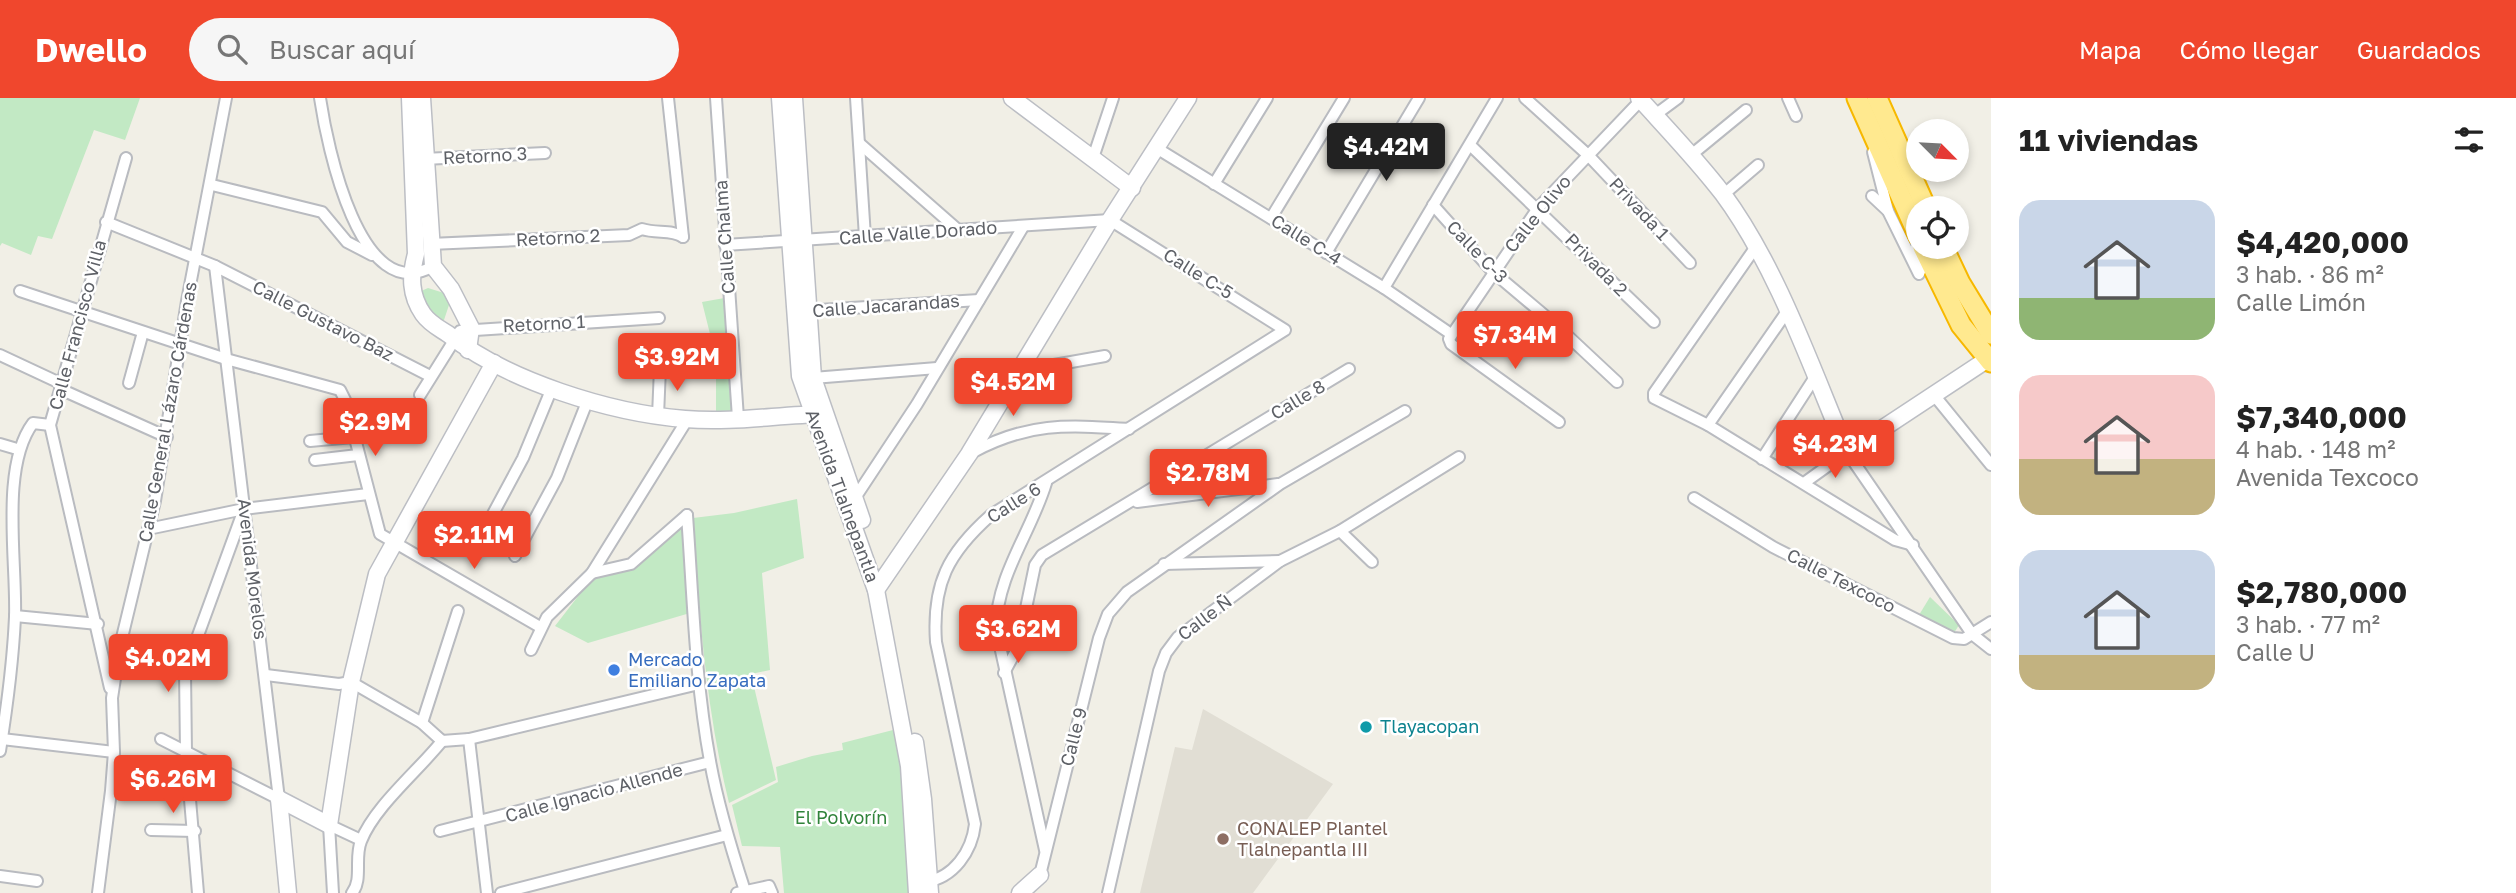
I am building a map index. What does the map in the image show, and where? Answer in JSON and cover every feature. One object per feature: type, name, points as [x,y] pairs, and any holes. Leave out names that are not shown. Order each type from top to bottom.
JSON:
[{"type":"highway","points":[[1857,98],[1906,207]]},
{"type":"highway","points":[[1877,98],[1921,196]]},
{"type":"highway","points":[[1931,259],[1969,319],[1990,361]]},
{"type":"highway","points":[[1947,259],[1969,319],[1991,334]]},
{"type":"street","name":"Calle General Lázaro Cárdenas","points":[[98,893],[114,752],[112,698],[120,646],[167,437],[180,343],[212,186],[226,98]]},
{"type":"street","points":[[320,98],[327,144],[346,200],[372,255]]},
{"type":"street","points":[[410,98],[416,254],[410,275],[416,302],[425,317],[453,339],[494,363],[587,402],[687,419],[819,414]]},
{"type":"street","points":[[422,98],[433,266],[451,289],[471,328],[468,350]]},
{"type":"street","name":"Retorno 2","points":[[430,244],[629,235],[642,229],[652,233],[676,232],[683,237],[668,98]]},
{"type":"street","name":"Calle Chalma","points":[[716,98],[738,418]]},
{"type":"street","name":"Avenida Tlalnepantla","points":[[780,98],[796,241],[801,312],[800,376],[855,498],[880,585],[909,766],[923,887]]},
{"type":"street","name":"Avenida Tlalnepantla","points":[[794,98],[796,241]]},
{"type":"street","points":[[856,98],[865,237]]},
{"type":"street","points":[[1013,98],[1132,188]]},
{"type":"street","points":[[1093,158],[1113,98]]},
{"type":"street","points":[[880,585],[969,454],[1110,220],[1158,149],[1188,98]]},
{"type":"street","points":[[1214,184],[1267,98]]},
{"type":"street","points":[[1271,218],[1344,98]]},
{"type":"street","points":[[1326,253],[1419,98]]},
{"type":"street","points":[[1384,288],[1497,98]]},
{"type":"street","name":"Privada 1","points":[[1525,98],[1588,155],[1690,263]]},
{"type":"street","points":[[1656,115],[1678,98]]},
{"type":"street","points":[[1788,98],[1797,116]]},
{"type":"street","points":[[1850,98],[1871,144],[1888,211],[1906,248]]},
{"type":"street","points":[[1640,99],[1723,195],[1788,310],[1847,452],[1972,634],[1991,649]]},
{"type":"street","name":"Calle Olivo","points":[[1450,336],[1538,208],[1640,99]]},
{"type":"street","points":[[1689,156],[1746,110]]},
{"type":"street","points":[[859,143],[957,229]]},
{"type":"street","name":"Privada 2","points":[[1470,145],[1654,323]]},
{"type":"street","name":"Calle C-4","points":[[1158,149],[1384,288],[1450,336],[1451,344],[1559,422]]},
{"type":"street","name":"Retorno 3","points":[[425,159],[545,153]]},
{"type":"street","name":"Calle Francisco Villa","points":[[112,698],[98,624],[50,425],[126,158]]},
{"type":"street","points":[[1723,195],[1758,165]]},
{"type":"street","points":[[212,186],[322,212],[347,242],[372,255],[397,273],[410,275],[433,266]]},
{"type":"street","points":[[1872,196],[1888,211]]},
{"type":"street","name":"Calle C-3","points":[[1433,205],[1493,272],[1556,325],[1617,382]]},
{"type":"street","name":"Calle Valle Dorado","points":[[725,244],[1110,220]]},
{"type":"street","name":"Calle C-5","points":[[1110,220],[1285,330]]},
{"type":"street","points":[[106,222],[215,266]]},
{"type":"street","points":[[855,498],[1023,227]]},
{"type":"street","points":[[1755,248],[1654,393],[1654,398],[1708,425],[1895,540],[1913,545]]},
{"type":"street","points":[[1912,259],[1919,274],[1921,269],[1918,259]]},
{"type":"street","name":"Avenida Morelos","points":[[215,266],[266,675],[288,893]]},
{"type":"street","name":"Calle Gustavo Baz","points":[[215,266],[430,376]]},
{"type":"street","points":[[20,291],[226,359],[340,390],[345,400],[380,534],[540,627]]},
{"type":"street","name":"Calle Jacarandas","points":[[801,312],[979,300]]},
{"type":"street","points":[[1708,425],[1788,310]]},
{"type":"street","name":"Avenida Tlalnepantla","points":[[801,312],[819,414],[880,585]]},
{"type":"street","name":"Retorno 1","points":[[471,328],[659,318]]},
{"type":"street","points":[[420,395],[453,339],[460,331],[471,328]]},
{"type":"street","name":"Calle 6","points":[[923,887],[949,873],[973,839],[975,824],[936,642],[934,615],[937,589],[951,558],[970,533],[991,514],[1046,483],[1285,330]]},
{"type":"street","points":[[129,383],[143,332]]},
{"type":"street","points":[[0,355],[167,437]]},
{"type":"street","points":[[1020,371],[1105,356]]},
{"type":"street","points":[[1804,483],[1847,452],[1990,361]]},
{"type":"street","points":[[332,893],[329,825],[351,682],[377,574],[494,363]]},
{"type":"street","points":[[658,416],[660,368]]},
{"type":"street","points":[[813,378],[937,368]]},
{"type":"street","name":"Calle 8","points":[[1003,673],[1018,647],[1035,565],[1042,555],[1349,369]]},
{"type":"street","points":[[1762,459],[1815,377]]},
{"type":"street","points":[[487,525],[523,458],[552,388]]},
{"type":"street","points":[[1934,395],[1991,465]]},
{"type":"street","points":[[515,556],[557,478],[587,402]]},
{"type":"street","name":"Calle 9","points":[[1036,893],[1102,626],[1116,602],[1164,564],[1280,484],[1405,411]]},
{"type":"street","points":[[531,650],[540,627],[592,573],[687,419]]},
{"type":"street","points":[[50,425],[33,423],[17,449],[12,499],[15,616],[1,745],[114,752]]},
{"type":"street","points":[[969,454],[1013,433],[1042,426],[1129,429]]},
{"type":"street","points":[[310,441],[353,437]]},
{"type":"street","points":[[0,444],[17,449]]},
{"type":"street","points":[[315,460],[358,455]]},
{"type":"street","name":"Calle Ñ","points":[[1108,893],[1159,671],[1166,653],[1178,637],[1280,561],[1340,530],[1459,457]]},
{"type":"street","points":[[1046,483],[999,596],[996,628],[1003,673],[1046,852]]},
{"type":"street","points":[[1131,502],[1280,484]]},
{"type":"street","points":[[148,529],[244,509],[368,494]]},
{"type":"street","points":[[0,496],[12,499]]},
{"type":"street","name":"Calle Texcoco","points":[[1694,498],[1773,547],[1953,638],[1965,639],[1972,634]]},
{"type":"street","points":[[198,893],[195,831],[186,753],[185,671],[244,509]]},
{"type":"street","points":[[592,573],[631,564],[687,515],[699,684],[710,762],[741,892],[771,890]]},
{"type":"street","points":[[1340,530],[1372,562]]},
{"type":"street","points":[[0,541],[14,543]]},
{"type":"street","points":[[1164,564],[1280,561]]},
{"type":"street","points":[[422,723],[458,611]]},
{"type":"street","points":[[15,616],[98,624]]},
{"type":"street","points":[[1972,634],[1991,622]]},
{"type":"street","points":[[266,675],[339,684],[351,682],[422,723],[442,741]]},
{"type":"street","points":[[352,893],[358,885],[356,864],[361,840],[397,791],[442,741],[469,738],[699,684]]},
{"type":"street","points":[[469,738],[487,893]]},
{"type":"street","points":[[161,739],[361,840]]},
{"type":"street","name":"Calle Ignacio Allende","points":[[440,831],[710,762]]},
{"type":"street","points":[[151,830],[195,831]]},
{"type":"street","points":[[501,893],[727,835]]},
{"type":"street","points":[[1020,893],[1040,875]]},
{"type":"street","points":[[0,876],[37,881]]},
{"type":"shaded area","name":"CONALEP Plantel Tlalnepantla III","points":[[1203,709],[1333,784],[1253,893],[1140,893],[1175,747],[1192,750]]},
{"type":"green space","points":[[0,98],[140,98],[125,140],[94,130],[52,239],[38,236],[31,255],[2,243],[0,246]]},
{"type":"green space","points":[[428,288],[444,293],[450,302],[444,320],[434,320],[419,292]]},
{"type":"green space","points":[[730,297],[734,415],[716,413],[716,358],[702,302]]},
{"type":"green space","points":[[797,499],[804,558],[762,573],[770,670],[751,674],[776,780],[729,803],[709,697],[693,518],[734,513]]},
{"type":"green space","points":[[685,522],[690,613],[588,643],[555,626],[593,577],[634,565]]},
{"type":"green space","points":[[1930,597],[1959,625],[1954,633],[1919,615]]},
{"type":"green space","name":"El Polvorín","points":[[897,729],[913,844],[914,893],[784,893],[780,847],[742,846],[732,805],[778,782],[776,767],[843,750],[842,743]]},
{"type":"place","name":"Mercado Emiliano Zapata","points":[[614,670]]},
{"type":"place","name":"Tlayacopan","points":[[1366,727]]},
{"type":"place","name":"CONALEP Plantel Tlalnepantla III","points":[[1223,839]]}]
